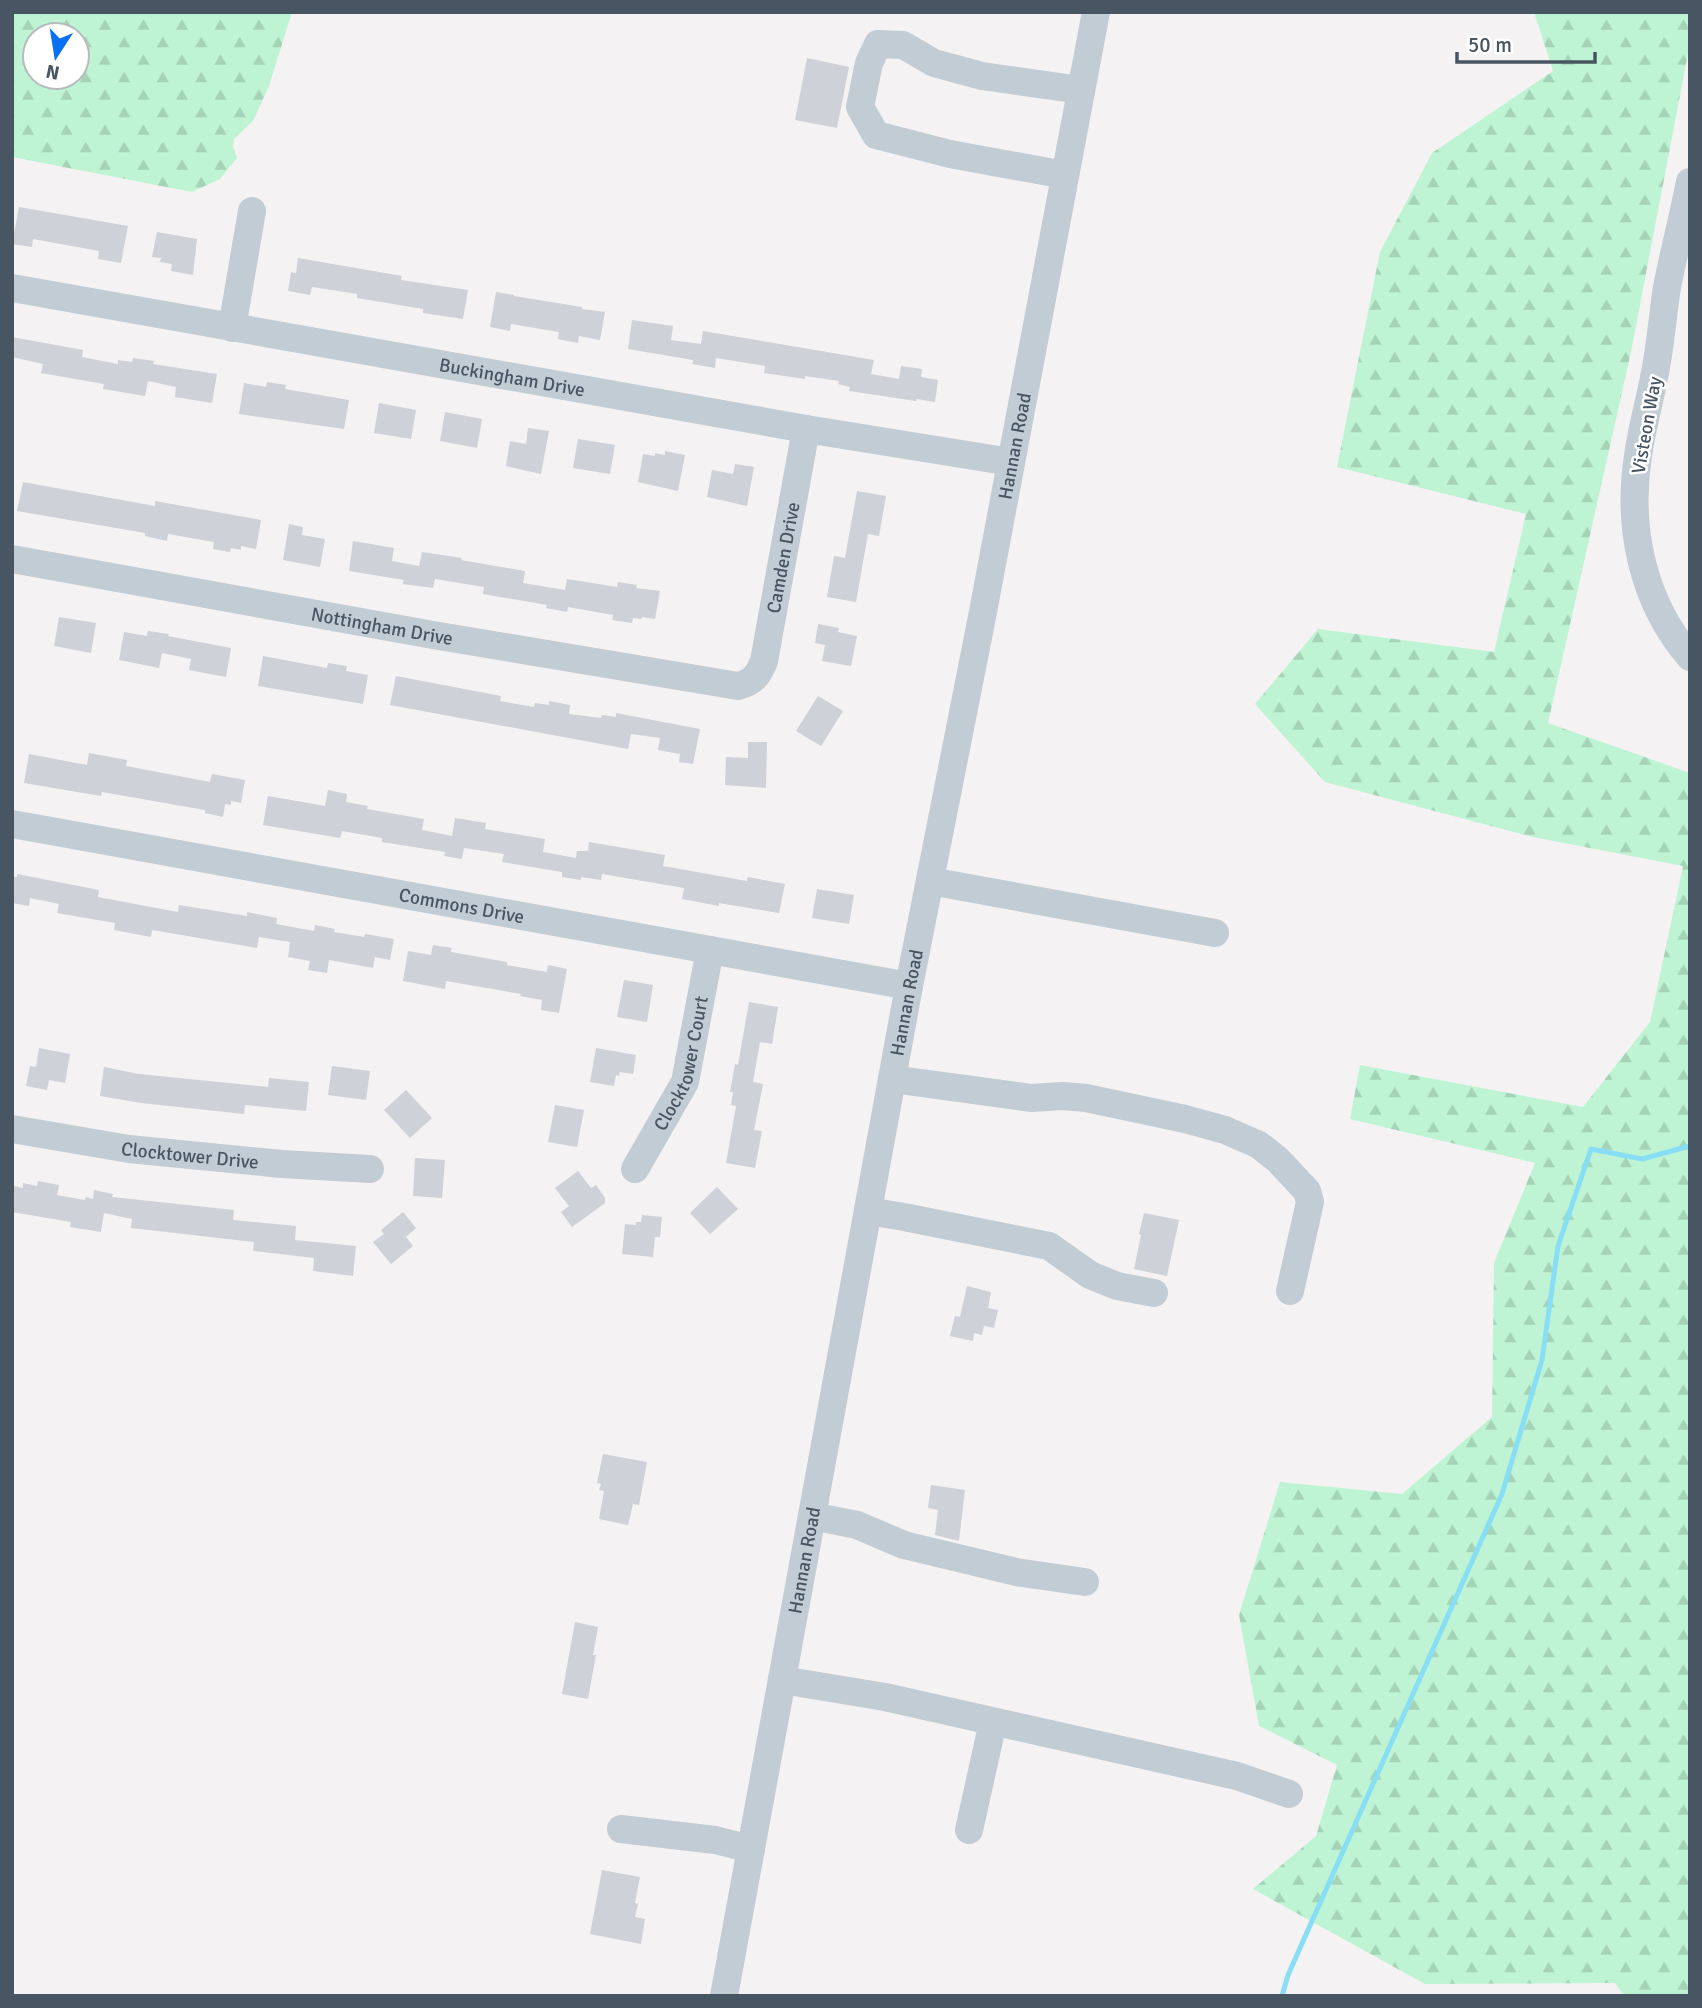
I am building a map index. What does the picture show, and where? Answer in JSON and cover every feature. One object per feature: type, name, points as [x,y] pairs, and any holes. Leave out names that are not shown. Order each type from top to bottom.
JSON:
[{"type":"street","name":"Hannan Road","points":[[724,1996],[909,986],[1096,12]]},
{"type":"street","points":[[1065,174],[950,154],[876,135],[860,107],[869,64],[878,44],[903,45],[934,63],[982,76],[1081,90]]},
{"type":"street","name":"Visteon Way","points":[[1690,182],[1685,224],[1667,287],[1656,369],[1638,454],[1634,502],[1638,548],[1651,591],[1670,629],[1690,657]]},
{"type":"street","points":[[232,328],[252,211]]},
{"type":"street","name":"Buckingham Drive","points":[[12,288],[806,429],[1011,462]]},
{"type":"street","name":"Camden Drive","points":[[751,682],[760,673],[764,661],[806,429]]},
{"type":"street","name":"Nottingham Drive","points":[[12,559],[727,685],[738,686],[751,682]]},
{"type":"street","name":"Commons Drive","points":[[12,824],[909,986]]},
{"type":"street","points":[[930,881],[1214,933]]},
{"type":"street","name":"Clocktower Court","points":[[635,1169],[685,1082],[710,950]]},
{"type":"street","points":[[892,1079],[1031,1098],[1086,1098],[1225,1130],[1259,1146],[1278,1160],[1297,1180],[1307,1191],[1310,1202],[1290,1290]]},
{"type":"street","name":"Clocktower Drive","points":[[12,1129],[129,1149],[282,1164],[370,1169]]},
{"type":"street","points":[[868,1211],[1049,1246],[1090,1275],[1117,1286],[1154,1293]]},
{"type":"street","points":[[812,1516],[857,1525],[904,1545],[1016,1572],[1084,1582]]},
{"type":"street","points":[[782,1680],[886,1697],[1237,1776],[1289,1794]]},
{"type":"street","points":[[970,1830],[993,1722]]},
{"type":"street","points":[[621,1829],[715,1840],[751,1849]]},
{"type":"green space","points":[[12,12],[292,12],[269,86],[253,121],[234,139],[233,147],[237,158],[220,179],[192,192],[12,157]]},
{"type":"green space","points":[[1534,12],[1690,12],[1690,43],[1631,352],[1548,723],[1690,773],[1690,1996],[1624,1996],[1615,1983],[1425,1984],[1253,1889],[1316,1836],[1337,1765],[1259,1726],[1239,1615],[1280,1482],[1402,1494],[1492,1417],[1494,1263],[1535,1163],[1350,1119],[1360,1065],[1583,1107],[1650,1022],[1683,866],[1533,837],[1325,782],[1255,704],[1318,629],[1494,652],[1526,514],[1337,467],[1380,252],[1432,153],[1553,71]]},
{"type":"building","points":[[807,58],[849,67],[837,128],[795,120]]},
{"type":"building","points":[[19,207],[128,226],[121,263],[98,259],[99,251],[33,239],[32,247],[12,244]]},
{"type":"building","points":[[157,232],[197,239],[193,275],[171,271],[172,264],[152,257]]},
{"type":"building","points":[[298,258],[402,276],[401,280],[468,290],[463,319],[357,298],[357,294],[312,287],[310,295],[288,291],[291,272],[296,273]]},
{"type":"building","points":[[496,292],[605,312],[600,340],[579,336],[578,343],[558,339],[559,332],[511,324],[510,331],[490,327]]},
{"type":"building","points":[[632,320],[673,326],[671,340],[701,344],[703,331],[874,360],[871,374],[899,379],[901,366],[922,369],[921,377],[938,380],[935,402],[849,391],[850,387],[838,384],[839,381],[764,373],[765,366],[716,358],[715,368],[692,364],[693,360],[628,349]]},
{"type":"building","points":[[12,337],[83,350],[82,357],[118,364],[118,360],[132,362],[133,358],[154,361],[153,364],[217,374],[212,403],[175,397],[176,387],[148,381],[145,396],[103,389],[104,384],[41,373],[43,364],[12,357]]},
{"type":"building","points":[[267,382],[286,385],[285,389],[349,400],[344,429],[239,414],[244,383],[266,387]]},
{"type":"building","points":[[379,403],[416,410],[411,439],[374,433]]},
{"type":"building","points":[[445,412],[482,419],[477,448],[440,441]]},
{"type":"building","points":[[528,428],[549,431],[541,474],[506,466],[510,441],[526,444]]},
{"type":"building","points":[[578,439],[615,445],[610,474],[573,468]]},
{"type":"building","points":[[665,451],[685,455],[678,491],[638,482],[643,454],[665,455]]},
{"type":"building","points":[[735,464],[754,467],[747,506],[707,497],[712,470],[733,474]]},
{"type":"building","points":[[23,482],[155,506],[155,501],[261,520],[256,549],[241,546],[241,550],[231,548],[230,552],[213,549],[214,542],[168,534],[167,541],[145,536],[145,533],[17,511]]},
{"type":"building","points":[[857,491],[886,496],[879,536],[868,534],[856,602],[827,597],[834,556],[845,558]]},
{"type":"building","points":[[289,524],[303,527],[302,535],[325,539],[320,567],[283,560]]},
{"type":"building","points":[[353,541],[394,548],[392,561],[419,566],[422,552],[462,558],[461,560],[525,571],[523,583],[565,590],[567,579],[617,587],[618,582],[637,585],[636,588],[660,591],[655,619],[633,618],[632,623],[612,620],[613,615],[568,607],[567,612],[546,608],[547,605],[483,594],[484,587],[435,579],[433,588],[349,571]]},
{"type":"building","points":[[59,617],[96,623],[91,653],[54,646]]},
{"type":"building","points":[[818,624],[839,628],[838,632],[857,636],[851,666],[822,661],[825,645],[815,643]]},
{"type":"building","points":[[148,631],[231,648],[226,677],[189,670],[191,659],[162,653],[159,668],[119,660],[124,632],[147,636]]},
{"type":"building","points":[[263,656],[327,668],[328,663],[347,666],[346,671],[368,675],[363,704],[258,686]]},
{"type":"building","points":[[396,676],[501,696],[500,701],[534,707],[535,703],[549,705],[549,701],[570,705],[569,714],[601,718],[602,715],[616,717],[616,713],[700,729],[693,764],[679,762],[680,754],[658,750],[660,738],[631,734],[628,749],[390,705]]},
{"type":"building","points":[[818,696],[843,711],[821,746],[796,731]]},
{"type":"building","points":[[748,742],[767,742],[766,788],[725,785],[726,757],[748,758]]},
{"type":"building","points":[[89,753],[127,760],[126,766],[210,782],[212,774],[245,780],[241,803],[231,801],[231,805],[225,804],[223,817],[205,813],[205,810],[102,792],[101,796],[24,783],[29,754],[87,765]]},
{"type":"building","points":[[328,790],[347,794],[346,802],[368,806],[367,809],[424,819],[422,830],[452,836],[455,818],[486,823],[485,829],[545,839],[543,852],[576,858],[577,851],[588,851],[589,842],[665,855],[663,866],[747,881],[748,877],[785,884],[779,913],[682,899],[684,888],[602,874],[601,880],[562,877],[562,872],[502,862],[504,854],[464,848],[462,859],[444,856],[445,852],[382,842],[382,838],[342,831],[340,838],[263,825],[268,796],[325,806]]},
{"type":"building","points":[[17,874],[99,890],[98,897],[178,912],[179,905],[247,916],[247,912],[277,918],[276,924],[314,931],[315,925],[335,929],[334,932],[394,939],[390,960],[375,957],[373,968],[329,960],[327,973],[308,970],[310,961],[288,957],[290,942],[259,937],[257,948],[152,930],[151,937],[114,930],[115,923],[57,913],[59,904],[30,898],[29,906],[12,903],[12,877],[17,877]]},
{"type":"building","points":[[817,889],[854,895],[849,924],[812,918]]},
{"type":"building","points":[[433,945],[452,948],[451,952],[507,962],[507,965],[547,972],[548,965],[567,969],[559,1013],[541,1010],[542,1000],[520,996],[521,994],[446,981],[445,989],[403,981],[408,951],[431,955]]},
{"type":"building","points":[[624,980],[653,985],[647,1022],[617,1017]]},
{"type":"building","points":[[749,1002],[778,1007],[772,1044],[760,1042],[753,1082],[763,1084],[754,1130],[762,1131],[755,1168],[726,1163],[736,1106],[731,1105],[733,1092],[730,1092],[735,1064],[738,1065]]},
{"type":"building","points":[[39,1048],[70,1054],[65,1083],[49,1080],[47,1090],[26,1086],[30,1066],[36,1067]]},
{"type":"building","points":[[596,1048],[636,1055],[633,1074],[620,1072],[619,1076],[616,1075],[614,1086],[590,1082]]},
{"type":"building","points":[[332,1066],[370,1071],[366,1100],[328,1095]]},
{"type":"building","points":[[104,1067],[139,1074],[268,1087],[269,1078],[309,1082],[306,1111],[245,1105],[244,1114],[100,1096]]},
{"type":"building","points":[[406,1090],[432,1118],[410,1138],[384,1110]]},
{"type":"building","points":[[555,1105],[584,1110],[577,1147],[548,1142]]},
{"type":"building","points":[[415,1158],[445,1160],[442,1198],[413,1196]]},
{"type":"building","points":[[578,1171],[591,1188],[596,1185],[605,1198],[605,1203],[572,1227],[561,1212],[569,1206],[555,1188]]},
{"type":"building","points":[[38,1181],[59,1185],[57,1195],[85,1200],[86,1197],[93,1199],[94,1190],[113,1194],[112,1197],[234,1210],[233,1220],[296,1226],[295,1240],[356,1246],[353,1276],[313,1271],[314,1258],[253,1251],[254,1242],[131,1228],[132,1219],[104,1213],[101,1232],[70,1227],[71,1222],[12,1212],[14,1186],[23,1188],[23,1183],[37,1186]]},
{"type":"building","points":[[717,1187],[738,1209],[710,1234],[690,1213]]},
{"type":"building","points":[[403,1212],[416,1228],[406,1237],[413,1246],[391,1264],[373,1242],[384,1234],[381,1230]]},
{"type":"building","points":[[1144,1213],[1179,1220],[1167,1276],[1134,1269]]},
{"type":"building","points":[[642,1215],[662,1217],[660,1237],[655,1237],[653,1257],[622,1254],[625,1224],[636,1225],[636,1222],[641,1222]]},
{"type":"building","points":[[967,1286],[991,1292],[988,1308],[998,1310],[994,1328],[984,1326],[982,1335],[974,1333],[973,1341],[950,1336],[955,1316],[960,1317]]},
{"type":"building","points":[[603,1454],[647,1462],[639,1505],[633,1504],[628,1525],[599,1519],[604,1491],[599,1490],[601,1484],[597,1483]]},
{"type":"building","points":[[931,1485],[965,1490],[959,1541],[935,1535],[938,1510],[928,1508]]},
{"type":"building","points":[[575,1622],[598,1627],[588,1699],[562,1694]]},
{"type":"building","points":[[602,1870],[640,1877],[635,1917],[645,1919],[641,1944],[590,1934]]},
{"type":"waterway","points":[[1282,1996],[1288,1975],[1502,1494],[1542,1360],[1558,1246],[1591,1149],[1642,1159],[1690,1146]]}]
